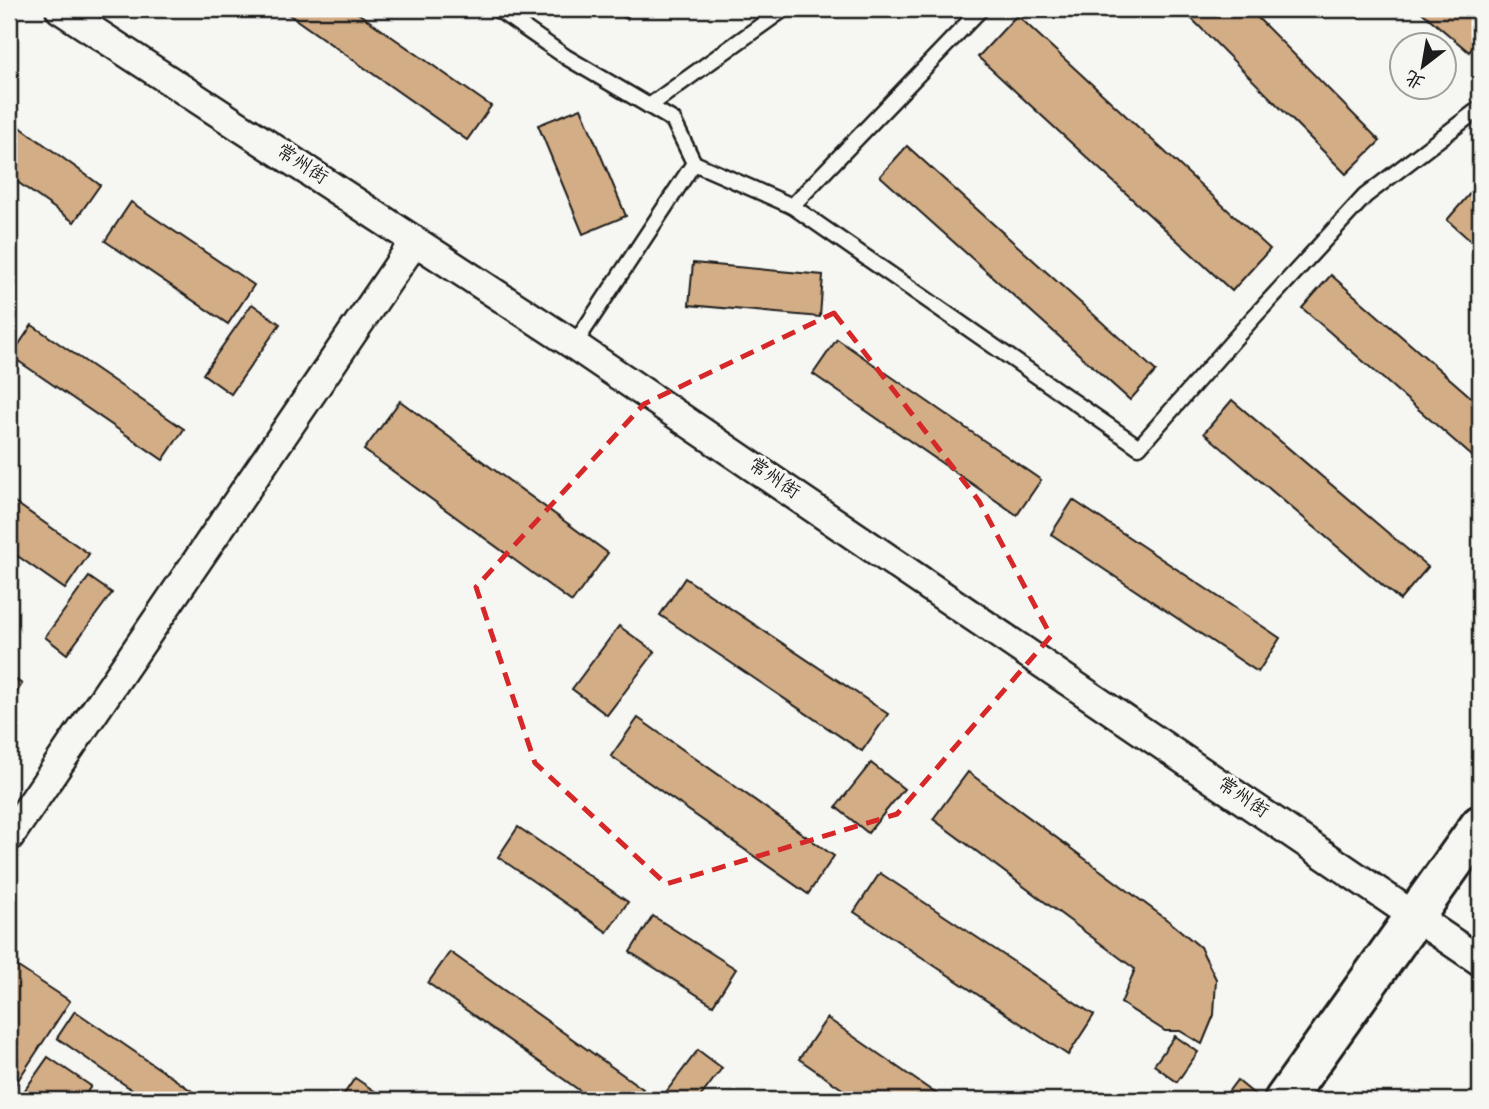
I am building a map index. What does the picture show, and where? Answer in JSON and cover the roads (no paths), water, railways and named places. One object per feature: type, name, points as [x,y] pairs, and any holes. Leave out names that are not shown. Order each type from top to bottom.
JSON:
[{"type":"street","name":"常州街","points":[[60,9],[574,345],[1480,961]]},
{"type":"street","points":[[9,837],[415,241]]},
{"type":"street","points":[[1284,1100],[1480,825]]},
{"type":"lane","points":[[497,9],[566,57],[673,120],[694,163],[792,206],[1139,447],[1365,196],[1480,108]]},
{"type":"lane","points":[[649,106],[784,9]]},
{"type":"lane","points":[[792,206],[981,9]]},
{"type":"lane","points":[[574,345],[694,163]]}]
